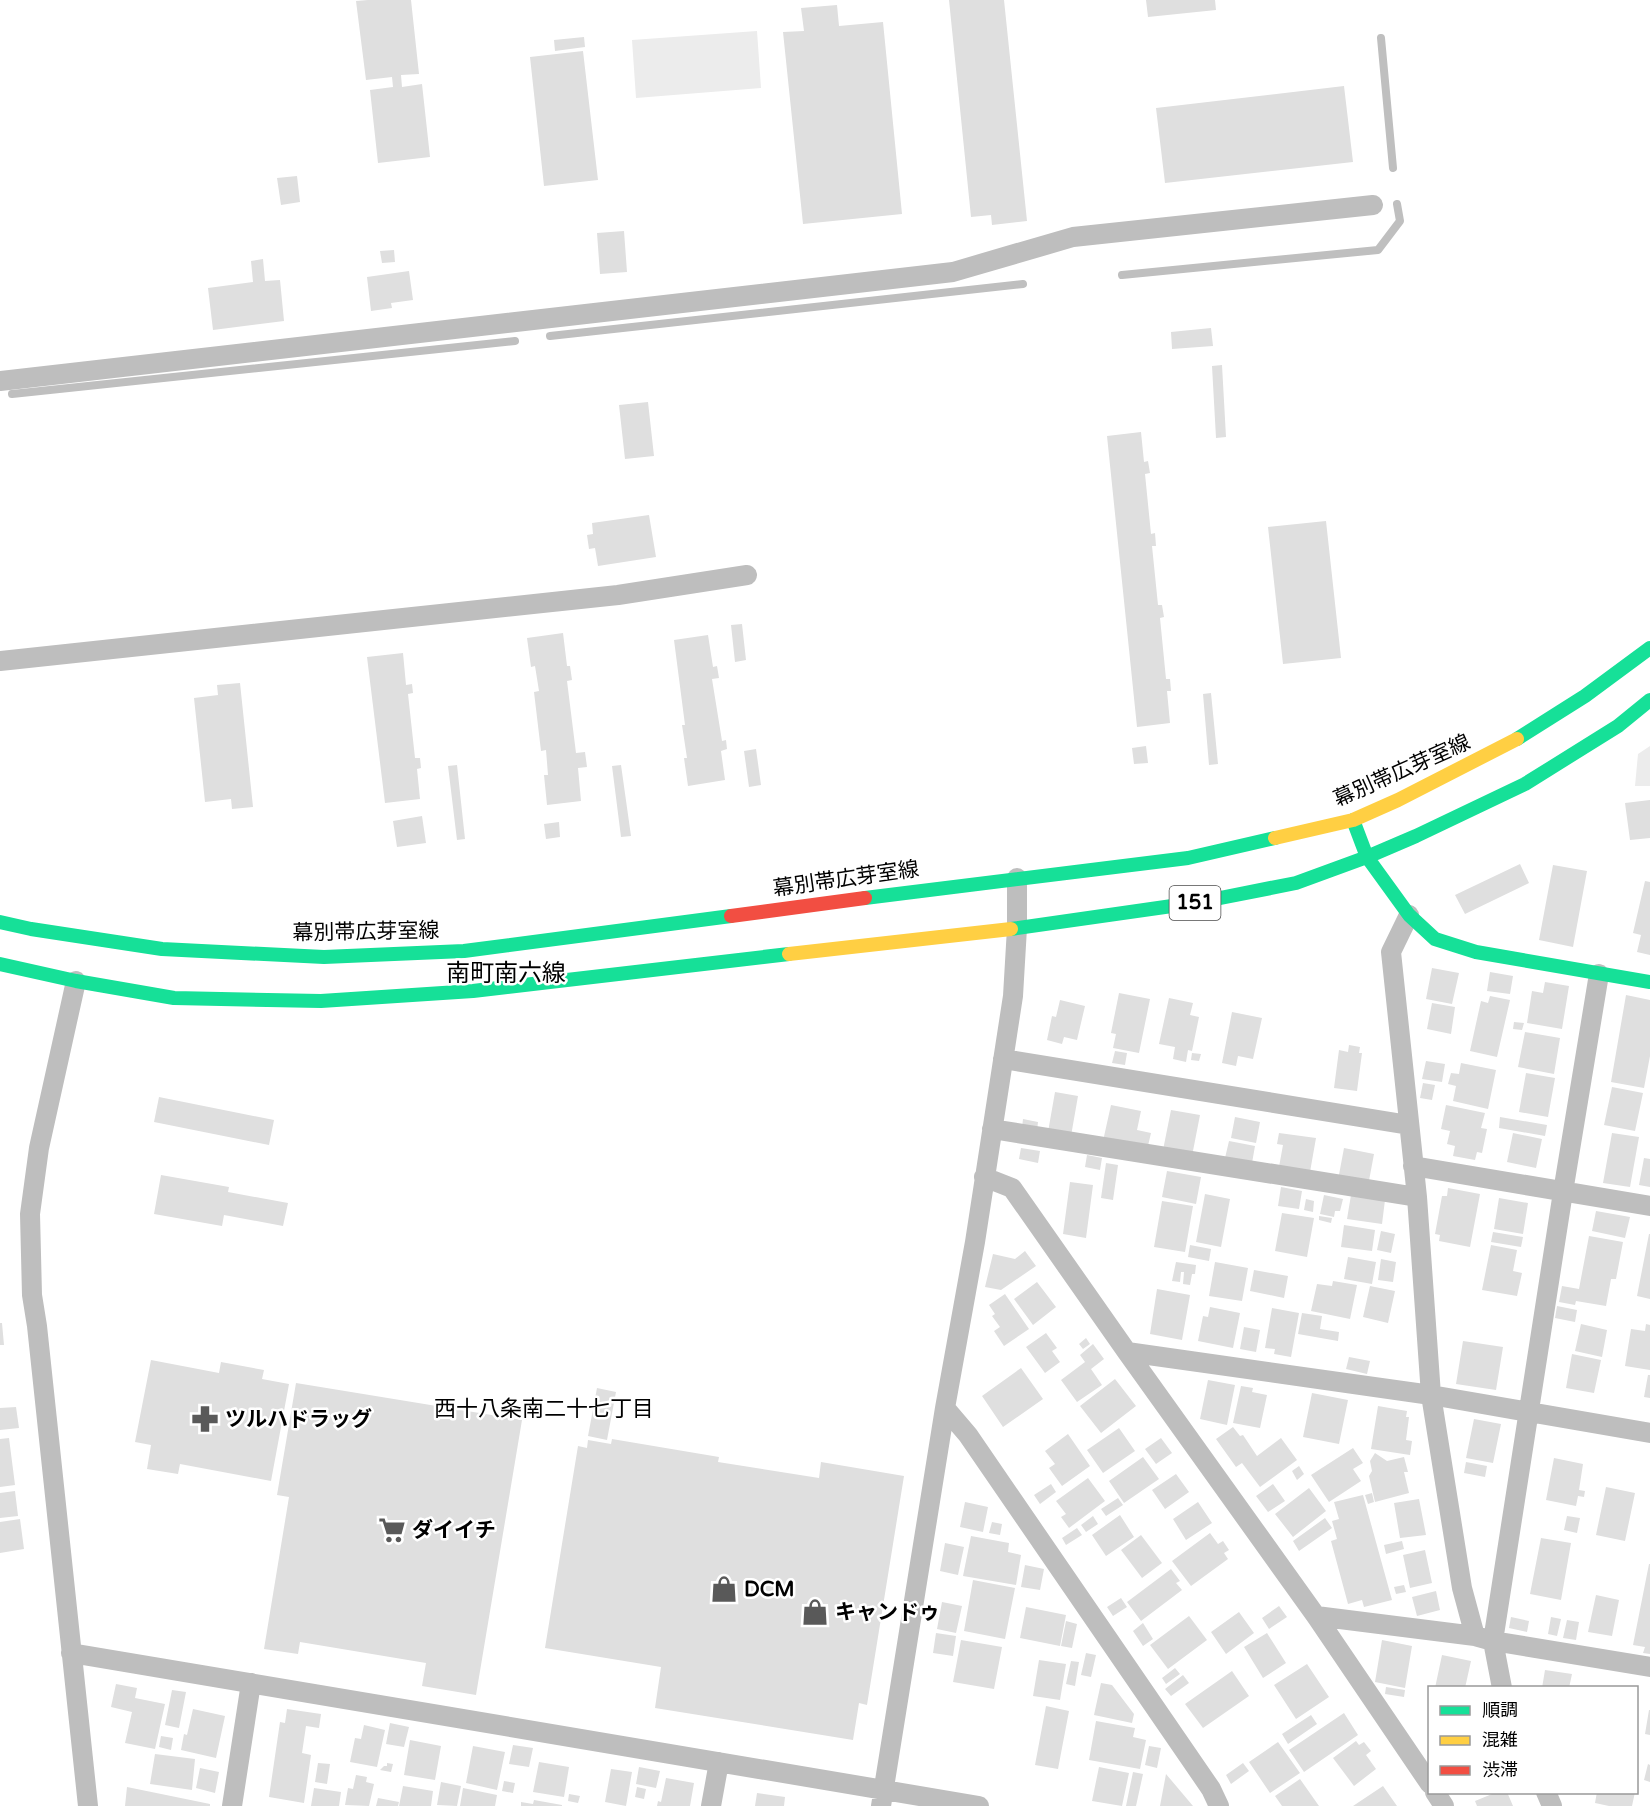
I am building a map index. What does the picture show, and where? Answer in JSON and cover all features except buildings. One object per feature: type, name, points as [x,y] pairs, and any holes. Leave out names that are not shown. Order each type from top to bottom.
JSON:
[{"type":"main road","name":"幕別帯広芽室線","points":[[0,922],[162,949],[324,957],[464,951],[1017,878],[1188,858],[1353,820],[1398,800],[1506,746],[1586,696],[1650,648]]},
{"type":"main road","name":"151","points":[[0,964],[76,981],[174,998],[321,1001],[473,991],[1017,928],[1222,898],[1296,883],[1416,836],[1525,784],[1618,726],[1650,700]]},
{"type":"main road","points":[[1353,820],[1367,857],[1409,915],[1435,939],[1476,952],[1650,982]]},
{"type":"street","points":[[0,381],[953,272],[1073,237],[1373,205]]},
{"type":"street","points":[[0,661],[618,595],[747,575]]},
{"type":"street","points":[[882,1798],[1004,1059],[1013,996],[1017,878]]},
{"type":"street","points":[[1409,915],[1390,952],[1418,1197],[1431,1395],[1462,1588],[1501,1686]]},
{"type":"street","points":[[1484,1639],[1528,1412],[1599,974]]},
{"type":"street","points":[[76,981],[39,1148],[30,1214],[32,1295],[88,1806]]},
{"type":"street","points":[[1004,1059],[1409,1125]]},
{"type":"street","points":[[993,1129],[1418,1197]]},
{"type":"street","points":[[1413,1166],[1650,1206]]},
{"type":"street","points":[[984,1176],[1012,1188],[1316,1616],[1428,1781]]},
{"type":"street","points":[[1127,1352],[1431,1395],[1650,1433]]},
{"type":"street","points":[[945,1408],[968,1435],[1211,1789],[1219,1806]]},
{"type":"street","points":[[1316,1616],[1484,1639],[1650,1667]]},
{"type":"street","points":[[71,1653],[719,1762],[882,1798],[979,1806]]},
{"type":"street","points":[[232,1806],[251,1683]]},
{"type":"street","points":[[711,1806],[719,1762]]},
{"type":"shaded area","points":[[757,31],[761,88],[636,98],[632,40]]},
{"type":"shaded area","points":[[1650,746],[1650,786],[1635,786],[1638,754]]},
{"type":"waterway","points":[[1381,38],[1393,168]]},
{"type":"waterway","points":[[1122,275],[1378,250],[1400,221],[1397,204]]},
{"type":"waterway","points":[[550,336],[1023,284]]},
{"type":"waterway","points":[[12,394],[515,341]]},
{"type":"traffic: fast","points":[[1517,739],[1585,696],[1650,648]]},
{"type":"traffic: fast","points":[[1011,929],[1200,902],[1296,883],[1416,836],[1525,784],[1618,726],[1650,700]]},
{"type":"traffic: fast","points":[[1353,820],[1367,857],[1409,915],[1435,939],[1476,952],[1650,982]]},
{"type":"traffic: fast","points":[[865,898],[1188,858],[1275,838]]},
{"type":"traffic: fast","points":[[0,922],[31,929],[162,949],[324,957],[464,951],[731,916]]},
{"type":"traffic: fast","points":[[0,964],[76,981],[174,998],[321,1001],[473,991],[789,954]]},
{"type":"traffic: slow","points":[[1275,838],[1353,820],[1398,800],[1517,739]]},
{"type":"traffic: slow","points":[[789,954],[1011,929]]},
{"type":"traffic: jam","points":[[731,916],[865,898]]},
{"type":"place","name":"ツルハドラッグ","points":[[205,1419]]},
{"type":"place","name":"ダイイチ","points":[[392,1530]]},
{"type":"place","name":"DCM","points":[[724,1589]]},
{"type":"place","name":"キャンドゥ","points":[[815,1612]]},
{"type":"district","name":"南町南六線","points":[[506,973]]},
{"type":"district","name":"西十八条南二十七丁目","points":[[544,1409]]}]
